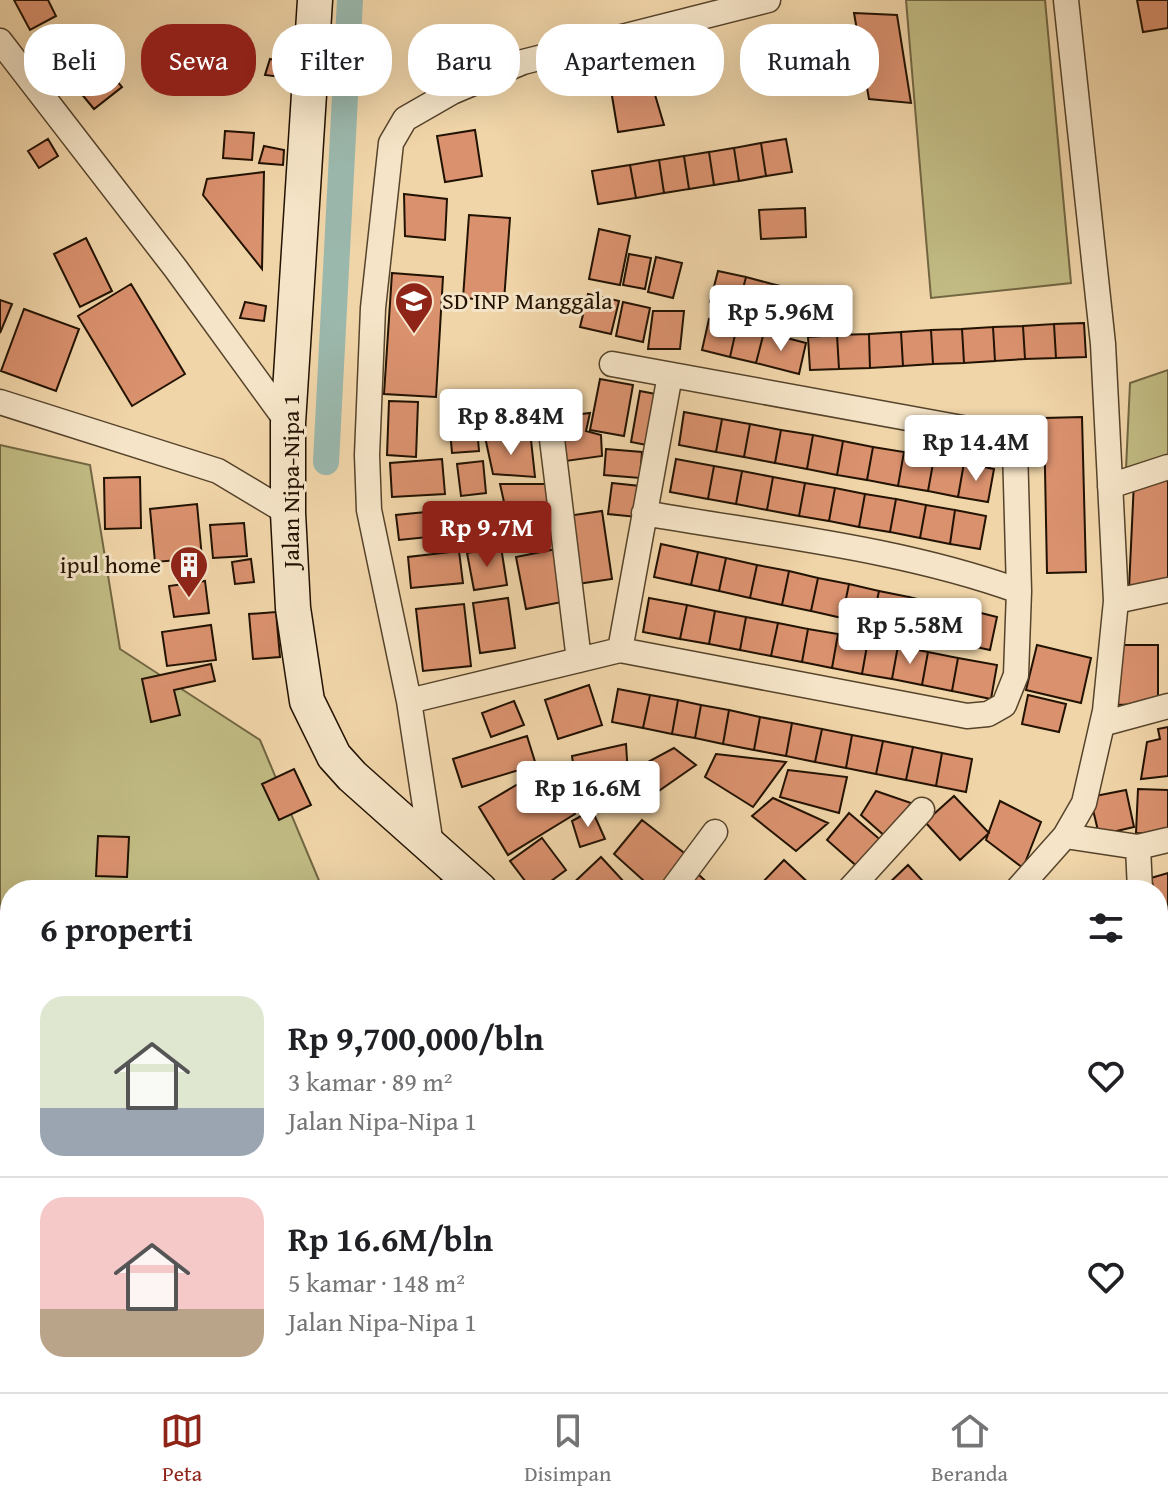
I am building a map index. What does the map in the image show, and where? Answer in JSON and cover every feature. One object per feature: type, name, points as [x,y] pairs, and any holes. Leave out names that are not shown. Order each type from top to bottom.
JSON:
[{"type":"street","name":"Jalan Nipa-Nipa 1","points":[[315,0],[288,423],[288,513],[293,608],[307,701],[334,756],[352,776],[469,880]]},
{"type":"street","points":[[431,845],[409,701],[376,554],[367,455],[373,308],[385,184],[397,129],[405,119],[430,104],[523,62],[768,0]]},
{"type":"street","points":[[1026,880],[1065,836],[1084,803],[1102,724],[1116,601],[1103,344],[1066,0]]},
{"type":"street","points":[[0,41],[8,64],[176,269],[288,423]]},
{"type":"street","points":[[409,701],[620,650],[967,716],[988,714],[1004,705],[1016,675],[1019,591],[1015,448],[1006,436],[612,364]]},
{"type":"street","points":[[620,650],[670,375]]},
{"type":"street","points":[[0,402],[218,471],[288,513]]},
{"type":"street","points":[[551,431],[579,660]]},
{"type":"street","points":[[1110,486],[1168,467]]},
{"type":"street","points":[[644,513],[868,552],[963,572],[1019,591]]},
{"type":"street","points":[[1116,601],[1168,590]]},
{"type":"street","points":[[1102,724],[1168,706]]},
{"type":"street","points":[[858,880],[922,810]]},
{"type":"street","points":[[679,880],[715,832]]},
{"type":"street","points":[[1065,836],[1138,847],[1168,840]]},
{"type":"street","points":[[1138,847],[1140,880]]},
{"type":"shaded area","points":[[906,0],[1045,0],[1071,283],[931,298]]},
{"type":"shaded area","points":[[1168,370],[1168,457],[1126,469],[1130,383]]},
{"type":"shaded area","points":[[0,445],[90,465],[120,649],[260,740],[319,880],[0,880]]},
{"type":"building","points":[[14,0],[48,0],[56,16],[41,24],[27,24]]},
{"type":"building","points":[[1137,0],[1168,0],[1168,28],[1143,32]]},
{"type":"building","points":[[854,13],[897,15],[911,103],[869,99],[868,96],[879,96],[879,24],[856,24]]},
{"type":"building","points":[[270,59],[272,59],[272,76],[265,75]]},
{"type":"building","points":[[83,96],[111,96],[94,109]]},
{"type":"building","points":[[612,96],[655,96],[664,125],[618,132]]},
{"type":"building","points":[[475,130],[482,176],[445,182],[437,136]]},
{"type":"building","points":[[225,131],[254,133],[252,160],[223,158]]},
{"type":"building","points":[[48,139],[58,156],[39,168],[28,151]]},
{"type":"building","points":[[786,139],[792,172],[766,176],[761,143]]},
{"type":"building","points":[[761,143],[766,176],[739,181],[734,148]]},
{"type":"building","points":[[264,146],[284,150],[283,165],[259,163]]},
{"type":"building","points":[[734,148],[739,181],[714,185],[709,152]]},
{"type":"building","points":[[709,152],[714,185],[689,189],[684,156]]},
{"type":"building","points":[[684,156],[689,189],[664,193],[659,160]]},
{"type":"building","points":[[659,160],[664,193],[636,198],[630,165]]},
{"type":"building","points":[[630,165],[636,198],[598,204],[592,171]]},
{"type":"building","points":[[264,172],[262,269],[203,195],[207,179]]},
{"type":"building","points":[[404,194],[447,199],[445,240],[405,236]]},
{"type":"building","points":[[805,208],[806,237],[761,239],[759,210]]},
{"type":"building","points":[[469,215],[510,218],[504,301],[463,298]]},
{"type":"building","points":[[599,229],[630,236],[620,285],[589,279]]},
{"type":"building","points":[[86,238],[112,291],[80,307],[54,254]]},
{"type":"building","points":[[629,254],[651,258],[645,289],[623,285]]},
{"type":"building","points":[[656,257],[682,263],[673,298],[648,292]]},
{"type":"building","points":[[718,271],[746,277],[738,308],[710,302]]},
{"type":"building","name":"SD INP Manggala","points":[[392,273],[443,277],[436,397],[384,394]]},
{"type":"building","points":[[746,277],[772,284],[764,315],[738,308]]},
{"type":"building","points":[[131,284],[185,374],[132,406],[78,316]]},
{"type":"building","points":[[772,284],[815,294],[807,325],[764,315]]},
{"type":"building","points":[[588,294],[619,301],[611,334],[580,327]]},
{"type":"building","points":[[0,300],[12,304],[0,333]]},
{"type":"building","points":[[245,302],[266,306],[264,321],[240,318]]},
{"type":"building","points":[[623,302],[650,308],[643,342],[616,336]]},
{"type":"building","points":[[24,309],[79,329],[56,391],[1,371]]},
{"type":"building","points":[[653,311],[684,311],[680,349],[648,349]]},
{"type":"building","points":[[709,319],[737,326],[730,357],[702,350]]},
{"type":"building","points":[[1084,323],[1086,357],[1056,358],[1054,324]]},
{"type":"building","points":[[1054,324],[1056,358],[1025,359],[1023,326]]},
{"type":"building","points":[[737,326],[764,332],[756,363],[730,357]]},
{"type":"building","points":[[1023,326],[1025,359],[995,361],[993,327]]},
{"type":"building","points":[[993,327],[995,361],[964,363],[962,329]]},
{"type":"building","points":[[962,329],[964,363],[933,364],[931,330]]},
{"type":"building","points":[[931,330],[933,364],[903,366],[901,332]]},
{"type":"building","points":[[764,332],[806,343],[799,374],[756,363]]},
{"type":"building","points":[[901,332],[903,366],[870,368],[869,334]]},
{"type":"building","points":[[869,334],[870,368],[839,369],[837,335]]},
{"type":"building","points":[[837,335],[839,369],[810,370],[808,337]]},
{"type":"building","points":[[600,379],[633,385],[624,436],[590,430]]},
{"type":"building","points":[[640,391],[661,395],[652,446],[631,442]]},
{"type":"building","points":[[491,395],[543,398],[539,432],[481,426]]},
{"type":"building","points":[[389,401],[418,402],[416,457],[387,455]]},
{"type":"building","points":[[684,412],[722,419],[716,452],[679,445]]},
{"type":"building","points":[[590,413],[586,431],[601,435],[602,456],[566,461],[560,430],[567,427],[564,416]]},
{"type":"building","points":[[1082,417],[1086,572],[1047,573],[1044,418]]},
{"type":"building","points":[[722,419],[750,424],[744,457],[716,452]]},
{"type":"building","points":[[750,424],[781,430],[775,463],[744,457]]},
{"type":"building","points":[[477,428],[479,451],[452,453],[450,430]]},
{"type":"building","points":[[781,430],[813,435],[807,469],[775,463]]},
{"type":"building","points":[[813,435],[843,441],[837,475],[807,469]]},
{"type":"building","points":[[485,437],[531,440],[535,477],[493,474]]},
{"type":"building","points":[[843,441],[873,447],[867,480],[837,475]]},
{"type":"building","points":[[873,447],[904,452],[898,486],[867,480]]},
{"type":"building","points":[[606,449],[642,452],[640,478],[604,475]]},
{"type":"building","points":[[904,452],[934,458],[928,491],[898,486]]},
{"type":"building","points":[[934,458],[964,463],[958,497],[928,491]]},
{"type":"building","points":[[442,459],[445,494],[392,497],[390,463]]},
{"type":"building","points":[[676,459],[714,466],[708,499],[670,492]]},
{"type":"building","points":[[483,461],[486,493],[461,496],[457,464]]},
{"type":"building","points":[[964,463],[994,469],[988,502],[958,497]]},
{"type":"building","points":[[714,466],[742,471],[736,504],[708,499]]},
{"type":"building","points":[[742,471],[773,477],[767,510],[736,504]]},
{"type":"building","points":[[1168,472],[1168,579],[1129,589],[1134,481]]},
{"type":"building","points":[[140,477],[141,528],[105,529],[104,478]]},
{"type":"building","points":[[773,477],[805,483],[799,516],[767,510]]},
{"type":"building","points":[[612,483],[640,486],[637,517],[608,514]]},
{"type":"building","points":[[805,483],[835,488],[829,521],[799,516]]},
{"type":"building","points":[[500,484],[549,484],[550,513],[506,511]]},
{"type":"building","points":[[835,488],[865,494],[859,527],[829,521]]},
{"type":"building","points":[[865,494],[896,499],[890,532],[859,527]]},
{"type":"building","points":[[896,499],[926,505],[920,538],[890,532]]},
{"type":"building","points":[[197,504],[202,558],[155,562],[150,509]]},
{"type":"building","points":[[926,505],[955,510],[950,544],[920,538]]},
{"type":"building","points":[[446,510],[448,535],[399,540],[396,515]]},
{"type":"building","points":[[955,510],[986,516],[980,549],[950,544]]},
{"type":"building","points":[[489,511],[490,538],[464,539],[463,512]]},
{"type":"building","points":[[602,511],[612,579],[577,584],[567,516]]},
{"type":"building","points":[[244,523],[247,556],[213,558],[210,525]]},
{"type":"building","points":[[661,544],[698,552],[691,585],[654,577]]},
{"type":"building","points":[[501,547],[507,585],[474,590],[467,553]]},
{"type":"building","points":[[556,549],[567,601],[526,609],[516,557]]},
{"type":"building","points":[[459,551],[463,583],[411,588],[408,557]]},
{"type":"building","points":[[698,552],[726,558],[719,591],[691,585]]},
{"type":"building","points":[[726,558],[757,565],[750,598],[719,591]]},
{"type":"building","points":[[251,559],[254,582],[235,584],[232,562]]},
{"type":"building","points":[[757,565],[789,571],[782,605],[750,598]]},
{"type":"building","points":[[789,571],[818,578],[811,611],[782,605]]},
{"type":"building","points":[[818,578],[849,584],[842,618],[811,611]]},
{"type":"building","name":"ipul home","points":[[205,581],[209,613],[174,617],[169,586]]},
{"type":"building","points":[[849,584],[879,591],[872,624],[842,618]]},
{"type":"building","points":[[879,591],[909,597],[902,631],[872,624]]},
{"type":"building","points":[[909,597],[938,604],[931,637],[902,631]]},
{"type":"building","points":[[508,598],[515,648],[480,653],[473,603]]},
{"type":"building","points":[[649,598],[687,605],[680,639],[643,632]]},
{"type":"building","points":[[464,604],[471,666],[423,671],[416,609]]},
{"type":"building","points":[[938,604],[969,610],[962,644],[931,637]]},
{"type":"building","points":[[687,605],[715,611],[709,644],[680,639]]},
{"type":"building","points":[[969,610],[997,617],[990,650],[962,644]]},
{"type":"building","points":[[715,611],[746,617],[740,650],[709,644]]},
{"type":"building","points":[[276,612],[280,657],[253,659],[249,614]]},
{"type":"building","points":[[746,617],[778,623],[771,656],[740,650]]},
{"type":"building","points":[[778,623],[808,629],[802,662],[771,656]]},
{"type":"building","points":[[211,625],[216,660],[167,666],[162,632]]},
{"type":"building","points":[[808,629],[838,634],[832,668],[802,662]]},
{"type":"building","points":[[838,634],[868,640],[862,674],[832,668]]},
{"type":"building","points":[[868,640],[898,646],[892,679],[862,674]]},
{"type":"building","points":[[1037,645],[1091,658],[1081,703],[1026,690]]},
{"type":"building","points":[[1112,645],[1158,645],[1158,704],[1112,705]]},
{"type":"building","points":[[898,646],[928,652],[922,685],[892,679]]},
{"type":"building","points":[[928,652],[958,658],[952,691],[922,685]]},
{"type":"building","points":[[958,658],[997,665],[991,699],[952,691]]},
{"type":"building","points":[[211,664],[215,681],[174,690],[180,715],[151,722],[142,679]]},
{"type":"building","points":[[589,685],[602,725],[558,739],[545,700]]},
{"type":"building","points":[[618,689],[650,695],[643,728],[612,722]]},
{"type":"building","points":[[650,695],[678,700],[672,734],[643,728]]},
{"type":"building","points":[[1028,695],[1066,704],[1059,732],[1022,724]]},
{"type":"building","points":[[678,700],[701,705],[695,738],[672,734]]},
{"type":"building","points":[[514,701],[524,725],[491,737],[482,713]]},
{"type":"building","points":[[701,705],[729,710],[723,744],[695,738]]},
{"type":"building","points":[[729,710],[760,717],[754,750],[723,744]]},
{"type":"building","points":[[760,717],[792,723],[786,756],[754,750]]},
{"type":"building","points":[[792,723],[822,729],[815,762],[786,756]]},
{"type":"building","points":[[1168,727],[1168,776],[1141,779],[1147,742],[1160,739],[1158,729]]},
{"type":"building","points":[[822,729],[852,735],[846,768],[815,762]]},
{"type":"building","points":[[852,735],[883,741],[876,774],[846,768]]},
{"type":"building","points":[[527,736],[536,765],[462,787],[453,759]]},
{"type":"building","points":[[883,741],[913,747],[906,780],[876,774]]},
{"type":"building","points":[[626,744],[629,790],[577,793],[572,756]]},
{"type":"building","points":[[913,747],[942,753],[936,786],[906,780]]},
{"type":"building","points":[[674,748],[696,765],[650,797],[633,770]]},
{"type":"building","points":[[942,753],[972,759],[966,792],[936,786]]},
{"type":"building","points":[[716,754],[786,762],[753,807],[705,777]]},
{"type":"building","points":[[547,767],[575,814],[508,855],[479,807]]},
{"type":"building","points":[[294,769],[311,805],[279,820],[262,784]]},
{"type":"building","points":[[788,770],[847,777],[839,813],[780,797]]},
{"type":"building","points":[[1138,789],[1168,790],[1168,834],[1136,833]]},
{"type":"building","points":[[1126,790],[1134,827],[1099,835],[1090,797]]},
{"type":"building","points":[[876,791],[911,803],[887,838],[861,815]]},
{"type":"building","points":[[954,796],[989,833],[960,860],[925,822]]},
{"type":"building","points":[[773,798],[828,823],[796,851],[752,816]]},
{"type":"building","points":[[1000,801],[1041,822],[1023,868],[986,840]]},
{"type":"building","points":[[592,810],[605,839],[580,847],[572,821]]},
{"type":"building","points":[[849,813],[883,842],[860,869],[827,840]]},
{"type":"building","points":[[642,820],[688,856],[668,880],[643,880],[614,854]]},
{"type":"building","points":[[98,836],[129,837],[127,877],[96,876]]},
{"type":"building","points":[[542,838],[566,870],[552,880],[524,880],[510,861]]},
{"type":"building","points":[[601,857],[622,880],[577,880]]},
{"type":"building","points":[[784,860],[805,880],[765,880]]},
{"type":"building","points":[[908,865],[922,880],[892,880]]},
{"type":"building","points":[[451,870],[456,880],[441,880]]},
{"type":"building","points":[[1168,873],[1168,880],[1151,878]]},
{"type":"waterway","points":[[326,462],[350,0]]},
{"type":"place","name":"SD INP Manggala","points":[[414,335]]},
{"type":"place","name":"ipul home","points":[[189,599]]}]
